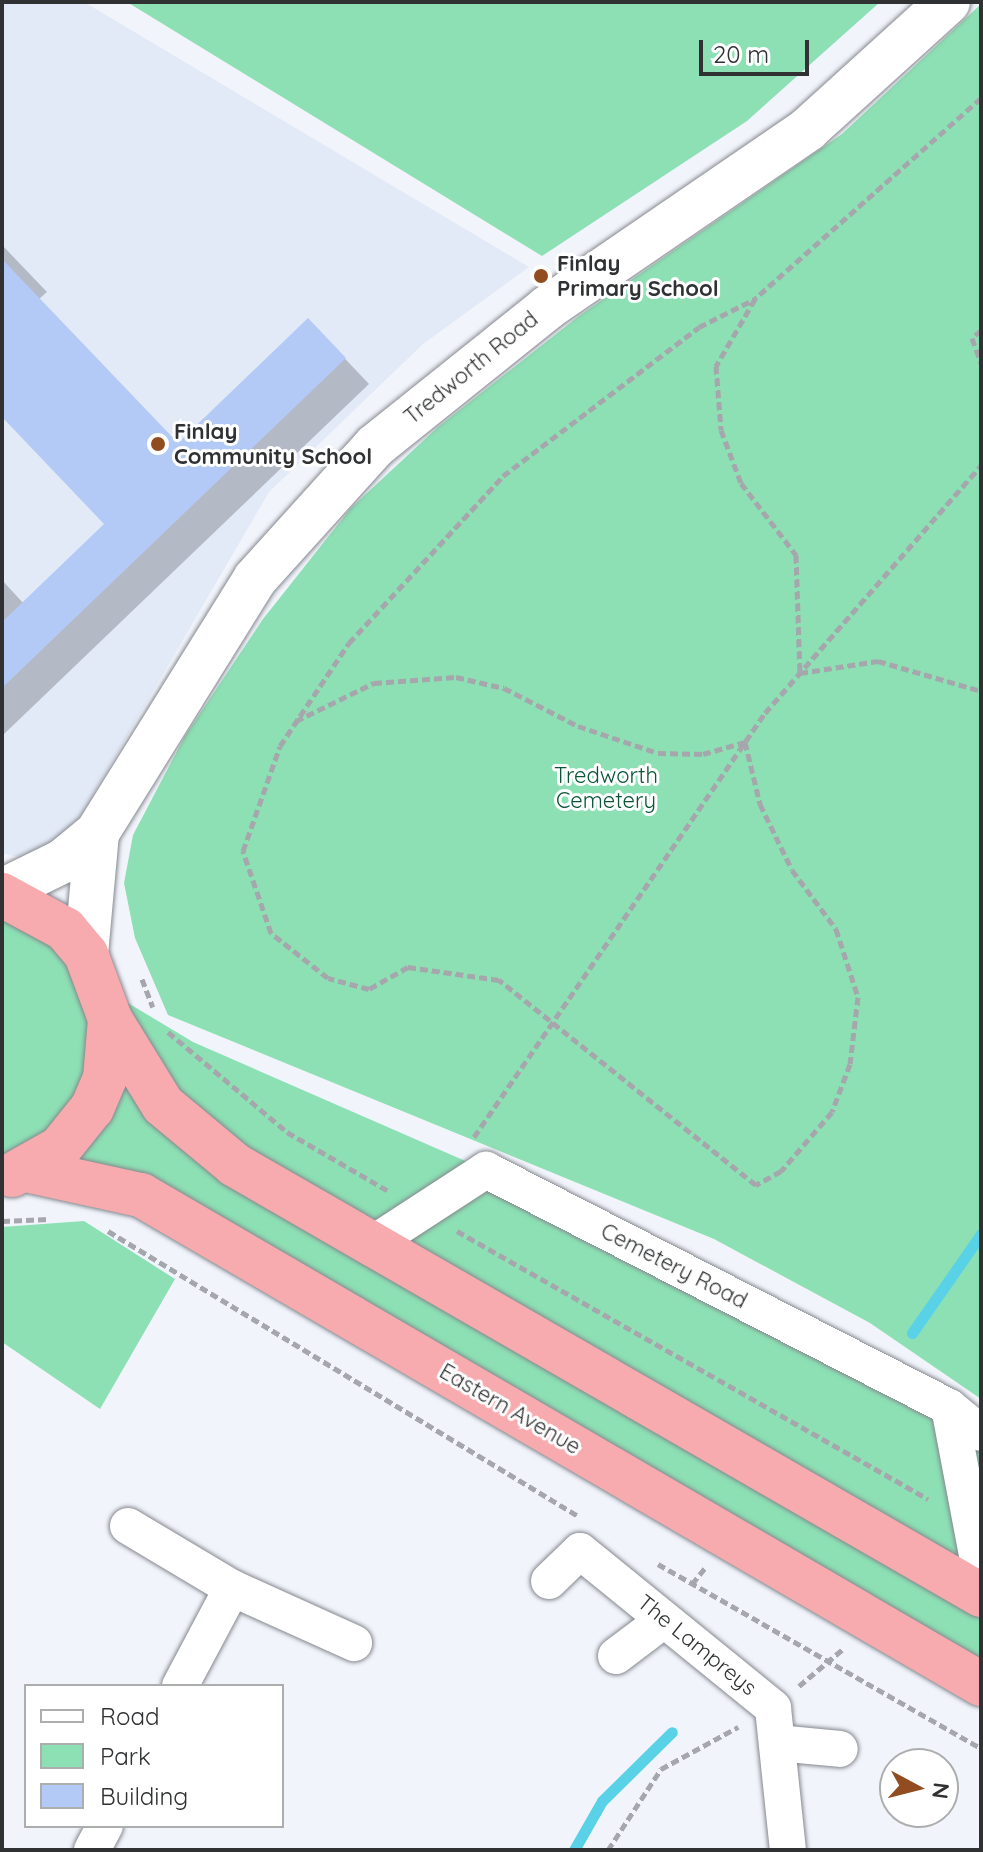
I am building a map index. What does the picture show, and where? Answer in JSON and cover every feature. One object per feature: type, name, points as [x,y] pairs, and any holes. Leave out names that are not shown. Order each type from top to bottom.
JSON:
[{"type":"highway","points":[[2,893],[42,911],[86,954],[110,1019],[163,1105],[187,1128],[369,1246],[981,1595]]},
{"type":"highway","points":[[14,1174],[60,1148],[92,1108],[105,1078],[110,1019]]},
{"type":"highway","name":"Eastern Avenue","points":[[14,1174],[141,1195],[732,1536],[981,1684]]},
{"type":"street","name":"Tredworth Road","points":[[2,893],[63,861],[97,833],[255,579],[375,446],[547,308],[808,129],[948,2]]},
{"type":"street","name":"Tredworth Road","points":[[86,954],[97,833]]},
{"type":"street","name":"Cemetery Road","points":[[369,1246],[486,1170],[949,1407],[981,1433]]},
{"type":"street","points":[[949,1407],[981,1577]]},
{"type":"street","points":[[128,1526],[232,1588],[354,1643]]},
{"type":"street","name":"The Lampreys","points":[[549,1581],[580,1551],[773,1708],[788,1850]]},
{"type":"street","points":[[181,1684],[232,1588]]},
{"type":"street","points":[[616,1656],[664,1620]]},
{"type":"street","points":[[777,1743],[840,1749]]},
{"type":"street","points":[[92,1850],[104,1828]]},
{"type":"path","points":[[745,742],[760,804],[792,870],[836,929],[858,997],[850,1064],[832,1112],[781,1171],[756,1185],[551,1025],[499,980],[408,967],[369,989],[328,978],[271,933],[243,851],[280,746],[349,643],[503,476],[699,327],[755,299],[981,98]]},
{"type":"path","points":[[755,299],[716,366],[721,430],[741,483],[796,555],[800,673]]},
{"type":"path","points":[[981,330],[972,338],[981,363]]},
{"type":"path","points":[[466,1149],[745,742],[800,673],[981,465]]},
{"type":"path","points":[[800,673],[878,661],[981,691]]},
{"type":"path","points":[[296,721],[374,683],[456,677],[504,688],[578,726],[658,753],[703,754],[745,742]]},
{"type":"path","points":[[2,1221],[62,1218]]},
{"type":"path","points":[[93,1221],[586,1521]]},
{"type":"path","points":[[664,1620],[732,1536]]},
{"type":"path","points":[[652,1561],[981,1748]]},
{"type":"shaded area","name":"Finlay Community School","points":[[2,2],[84,2],[529,267],[423,344],[269,492],[52,865],[2,853]]},
{"type":"green space","points":[[127,2],[880,2],[747,121],[542,256]]},
{"type":"green space","name":"Tredworth Cemetery","points":[[981,4],[981,1399],[870,1323],[714,1239],[168,1015],[135,938],[124,883],[133,835],[185,736],[263,619],[351,508],[438,427],[579,316],[842,134]]},
{"type":"green space","points":[[2,914],[43,931],[103,988],[193,1042],[486,1170],[981,1433],[981,1684],[251,1260],[2,1161]]},
{"type":"green space","points":[[84,1221],[175,1279],[100,1409],[2,1342],[2,1227]]},
{"type":"building","points":[[2,259],[178,443],[308,318],[346,358],[2,688],[2,622],[104,524],[2,417]]},
{"type":"waterway","points":[[912,1333],[981,1234]]},
{"type":"waterway","points":[[574,1850],[602,1801],[672,1732]]},
{"type":"place","name":"Finlay Primary School","points":[[541,276]]},
{"type":"place","name":"Finlay Community School","points":[[158,444]]}]
